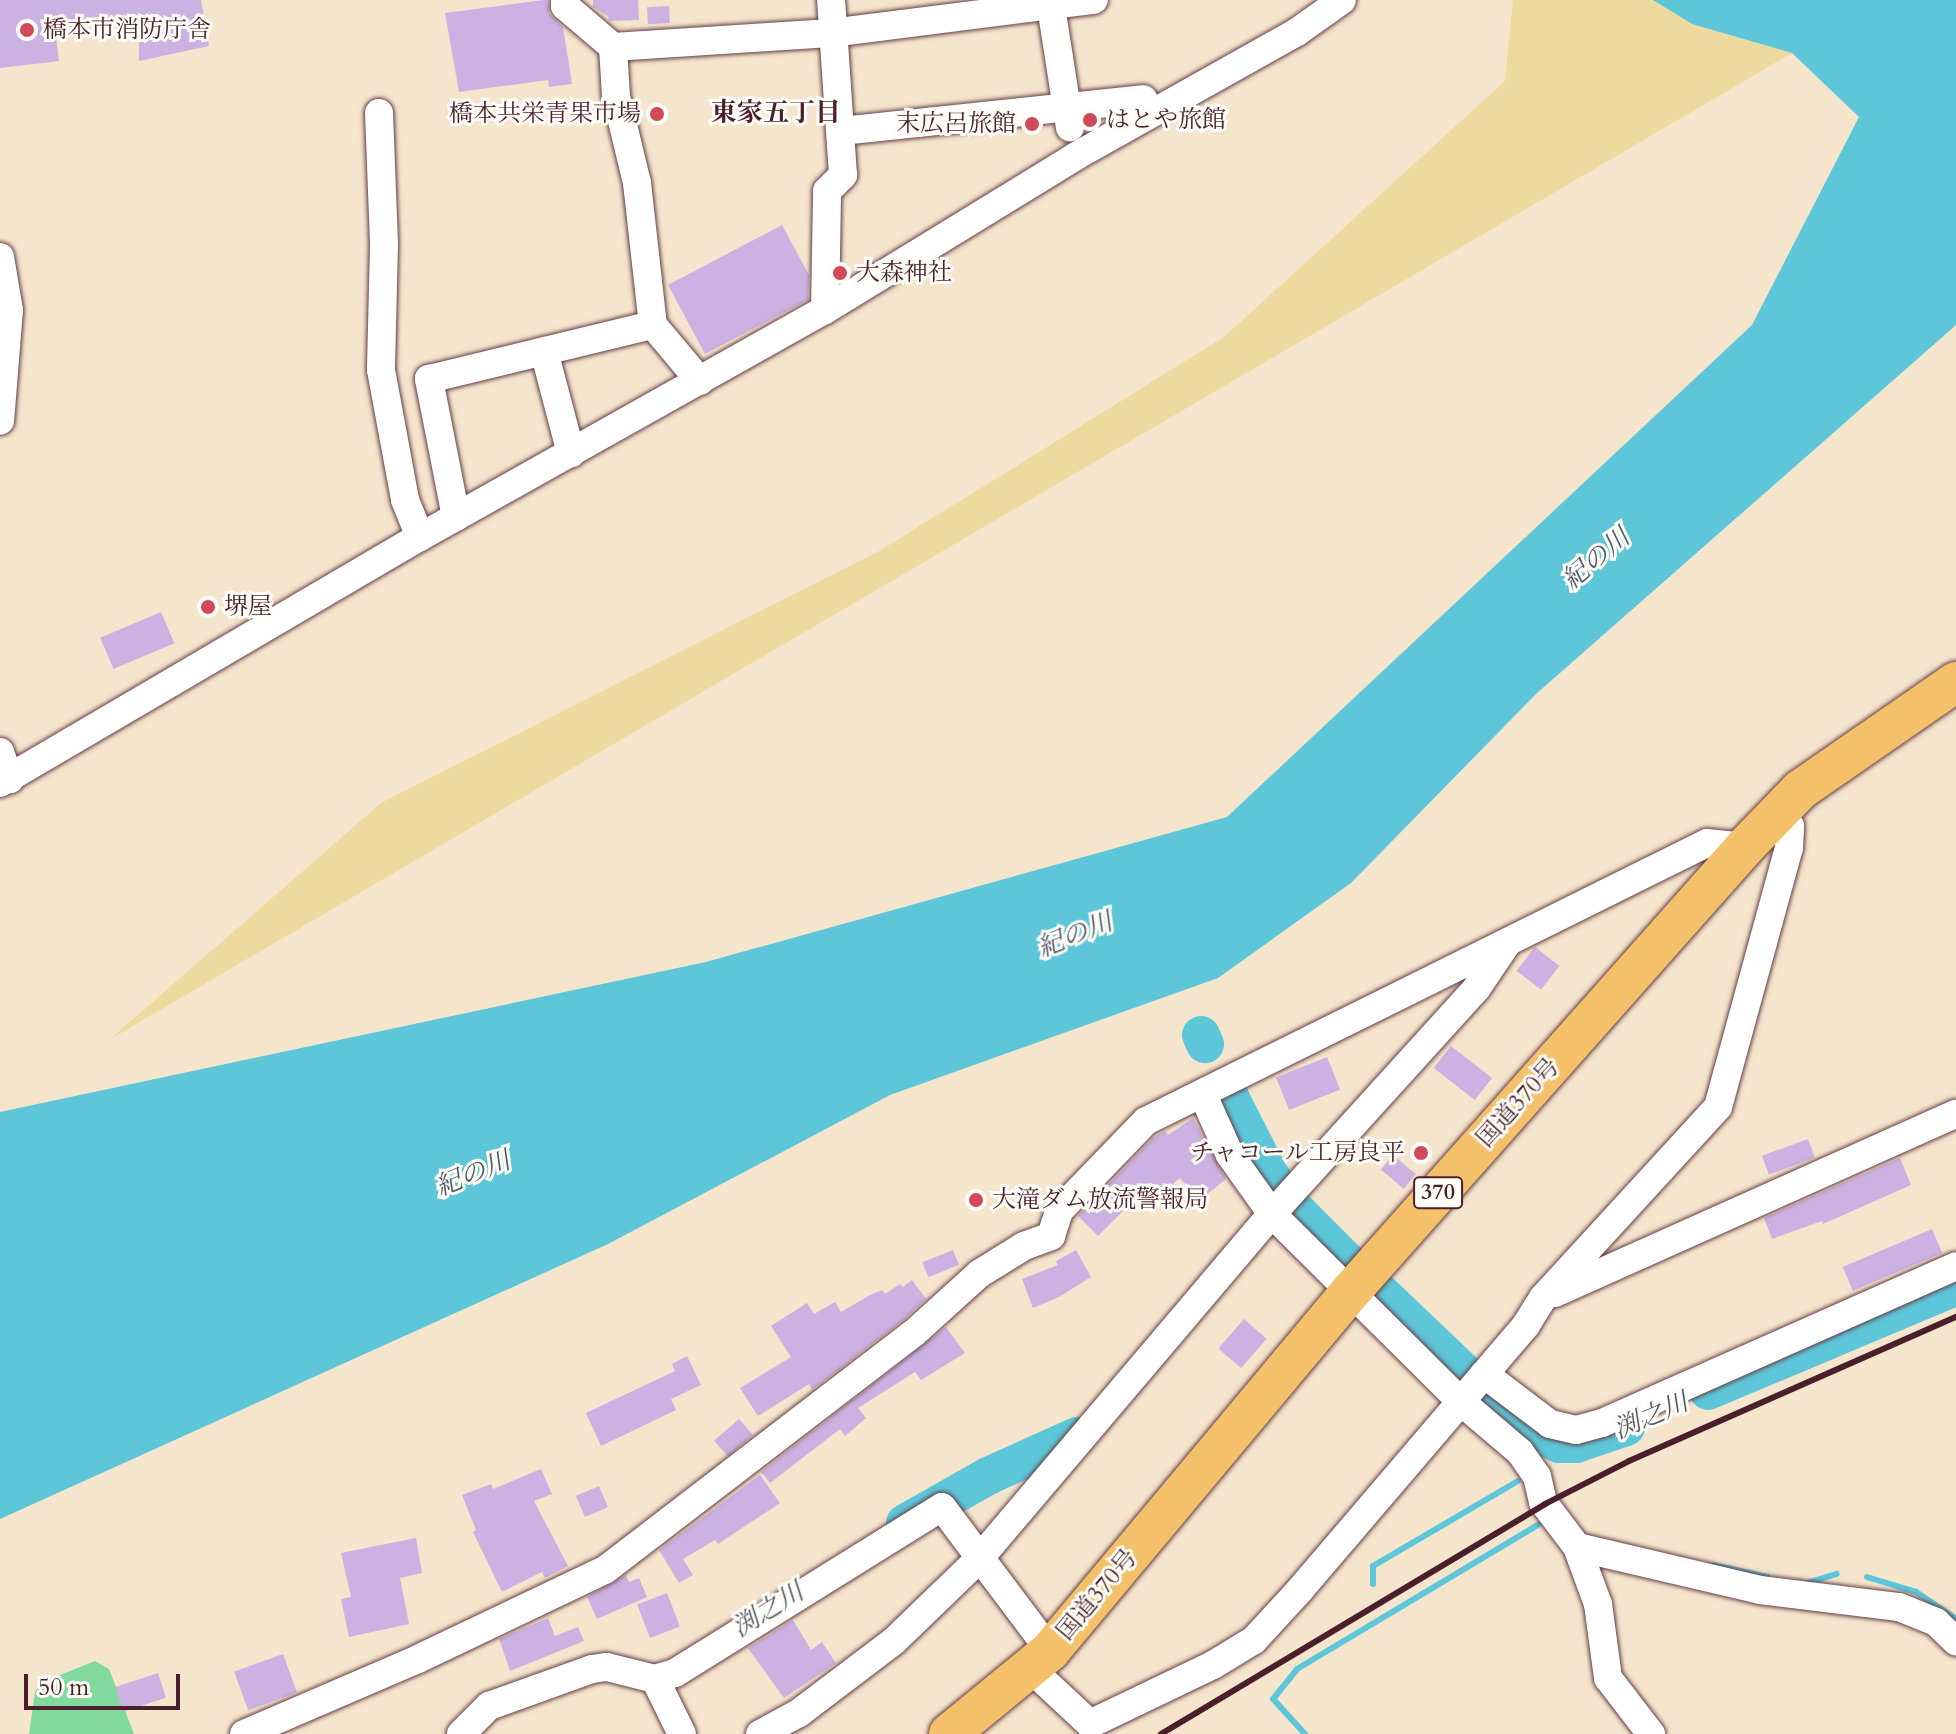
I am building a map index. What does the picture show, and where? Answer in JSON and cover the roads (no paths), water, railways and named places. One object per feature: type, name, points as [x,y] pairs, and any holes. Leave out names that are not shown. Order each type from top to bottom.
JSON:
[{"type":"highway","name":"国道370号","points":[[949,1734],[1041,1660],[1352,1290],[1745,847],[1800,790],[1956,682]]},
{"type":"street","points":[[565,0],[565,6],[613,47],[831,33],[1050,3],[1094,0]]},
{"type":"street","points":[[825,310],[827,191],[843,175],[831,0]]},
{"type":"street","points":[[0,752],[5,781],[420,537],[825,310],[1076,156],[1297,32],[1342,0]]},
{"type":"street","points":[[1050,3],[1068,117]]},
{"type":"street","points":[[613,47],[616,96],[637,183],[653,325],[700,381]]},
{"type":"street","points":[[841,131],[1068,117],[1143,99]]},
{"type":"street","points":[[379,113],[384,245],[381,370],[405,500],[420,537]]},
{"type":"street","points":[[0,257],[9,318],[0,421]]},
{"type":"street","points":[[456,517],[429,379],[653,325]]},
{"type":"street","points":[[544,351],[571,453]]},
{"type":"street","points":[[461,1734],[489,1706],[592,1669],[607,1667],[655,1679],[675,1673],[942,1507],[979,1559],[1041,1660],[1090,1724],[1213,1665],[1254,1640],[1526,1325],[1543,1298],[1718,1107],[1789,848],[1790,826],[1776,815]]},
{"type":"street","points":[[252,1733],[418,1659],[605,1570],[914,1333],[940,1306],[979,1274],[1024,1246],[1051,1236],[1059,1211],[1146,1121],[1707,843],[1745,847]]},
{"type":"street","points":[[760,1734],[799,1713],[894,1641],[979,1559],[1283,1202],[1476,989],[1507,943]]},
{"type":"street","points":[[1203,1095],[1230,1155],[1283,1202],[1352,1290],[1473,1386],[1550,1424],[1576,1430],[1602,1423],[1956,1266]]},
{"type":"street","points":[[1543,1298],[1956,1114]]},
{"type":"street","points":[[1473,1386],[1537,1476],[1543,1502],[1577,1547],[1598,1604],[1608,1678],[1651,1734]]},
{"type":"street","points":[[1577,1547],[1760,1590],[1899,1607],[1936,1622],[1956,1641]]},
{"type":"street","points":[[655,1679],[682,1734]]},
{"type":"water","name":"紀の川","points":[[1653,0],[1956,0],[1956,325],[1536,694],[1351,883],[1218,978],[890,1095],[608,1244],[0,1519],[0,1112],[706,962],[1227,817],[1752,325],[1859,117],[1792,53],[1692,24]]},
{"type":"waterway","points":[[1201,1035],[1205,1044]]},
{"type":"waterway","points":[[1229,1095],[1268,1172],[1293,1207],[1348,1262]]},
{"type":"waterway","name":"渕之川","points":[[1708,1391],[1956,1287]]},
{"type":"waterway","name":"渕之川","points":[[1381,1293],[1507,1413],[1542,1436],[1559,1444],[1576,1444],[1626,1427]]},
{"type":"waterway","name":"渕之川","points":[[905,1523],[988,1476],[1077,1436]]},
{"type":"waterway","points":[[1373,1584],[1373,1566],[1518,1481]]},
{"type":"waterway","points":[[1305,1734],[1273,1699],[1297,1669],[1539,1524]]},
{"type":"waterway","points":[[1713,1565],[1768,1577]]},
{"type":"waterway","points":[[1807,1583],[1837,1574]]},
{"type":"waterway","points":[[1867,1577],[1916,1592],[1956,1619]]},
{"type":"railway","points":[[1161,1734],[1545,1504],[1629,1461],[1956,1317]]},
{"type":"place","name":"橋本市消防庁舎","points":[[27,30]]},
{"type":"place","name":"橋本共栄青果市場","points":[[657,114]]},
{"type":"place","name":"はとや旅館","points":[[1090,120]]},
{"type":"place","name":"末広呂旅館","points":[[1032,124]]},
{"type":"place","name":"大森神社","points":[[840,273]]},
{"type":"place","name":"堺屋","points":[[208,607]]},
{"type":"place","name":"チャコール工房良平","points":[[1421,1153]]},
{"type":"place","name":"大滝ダム放流警報局","points":[[976,1200]]},
{"type":"district","name":"東家五丁目","points":[[776,113]]}]
